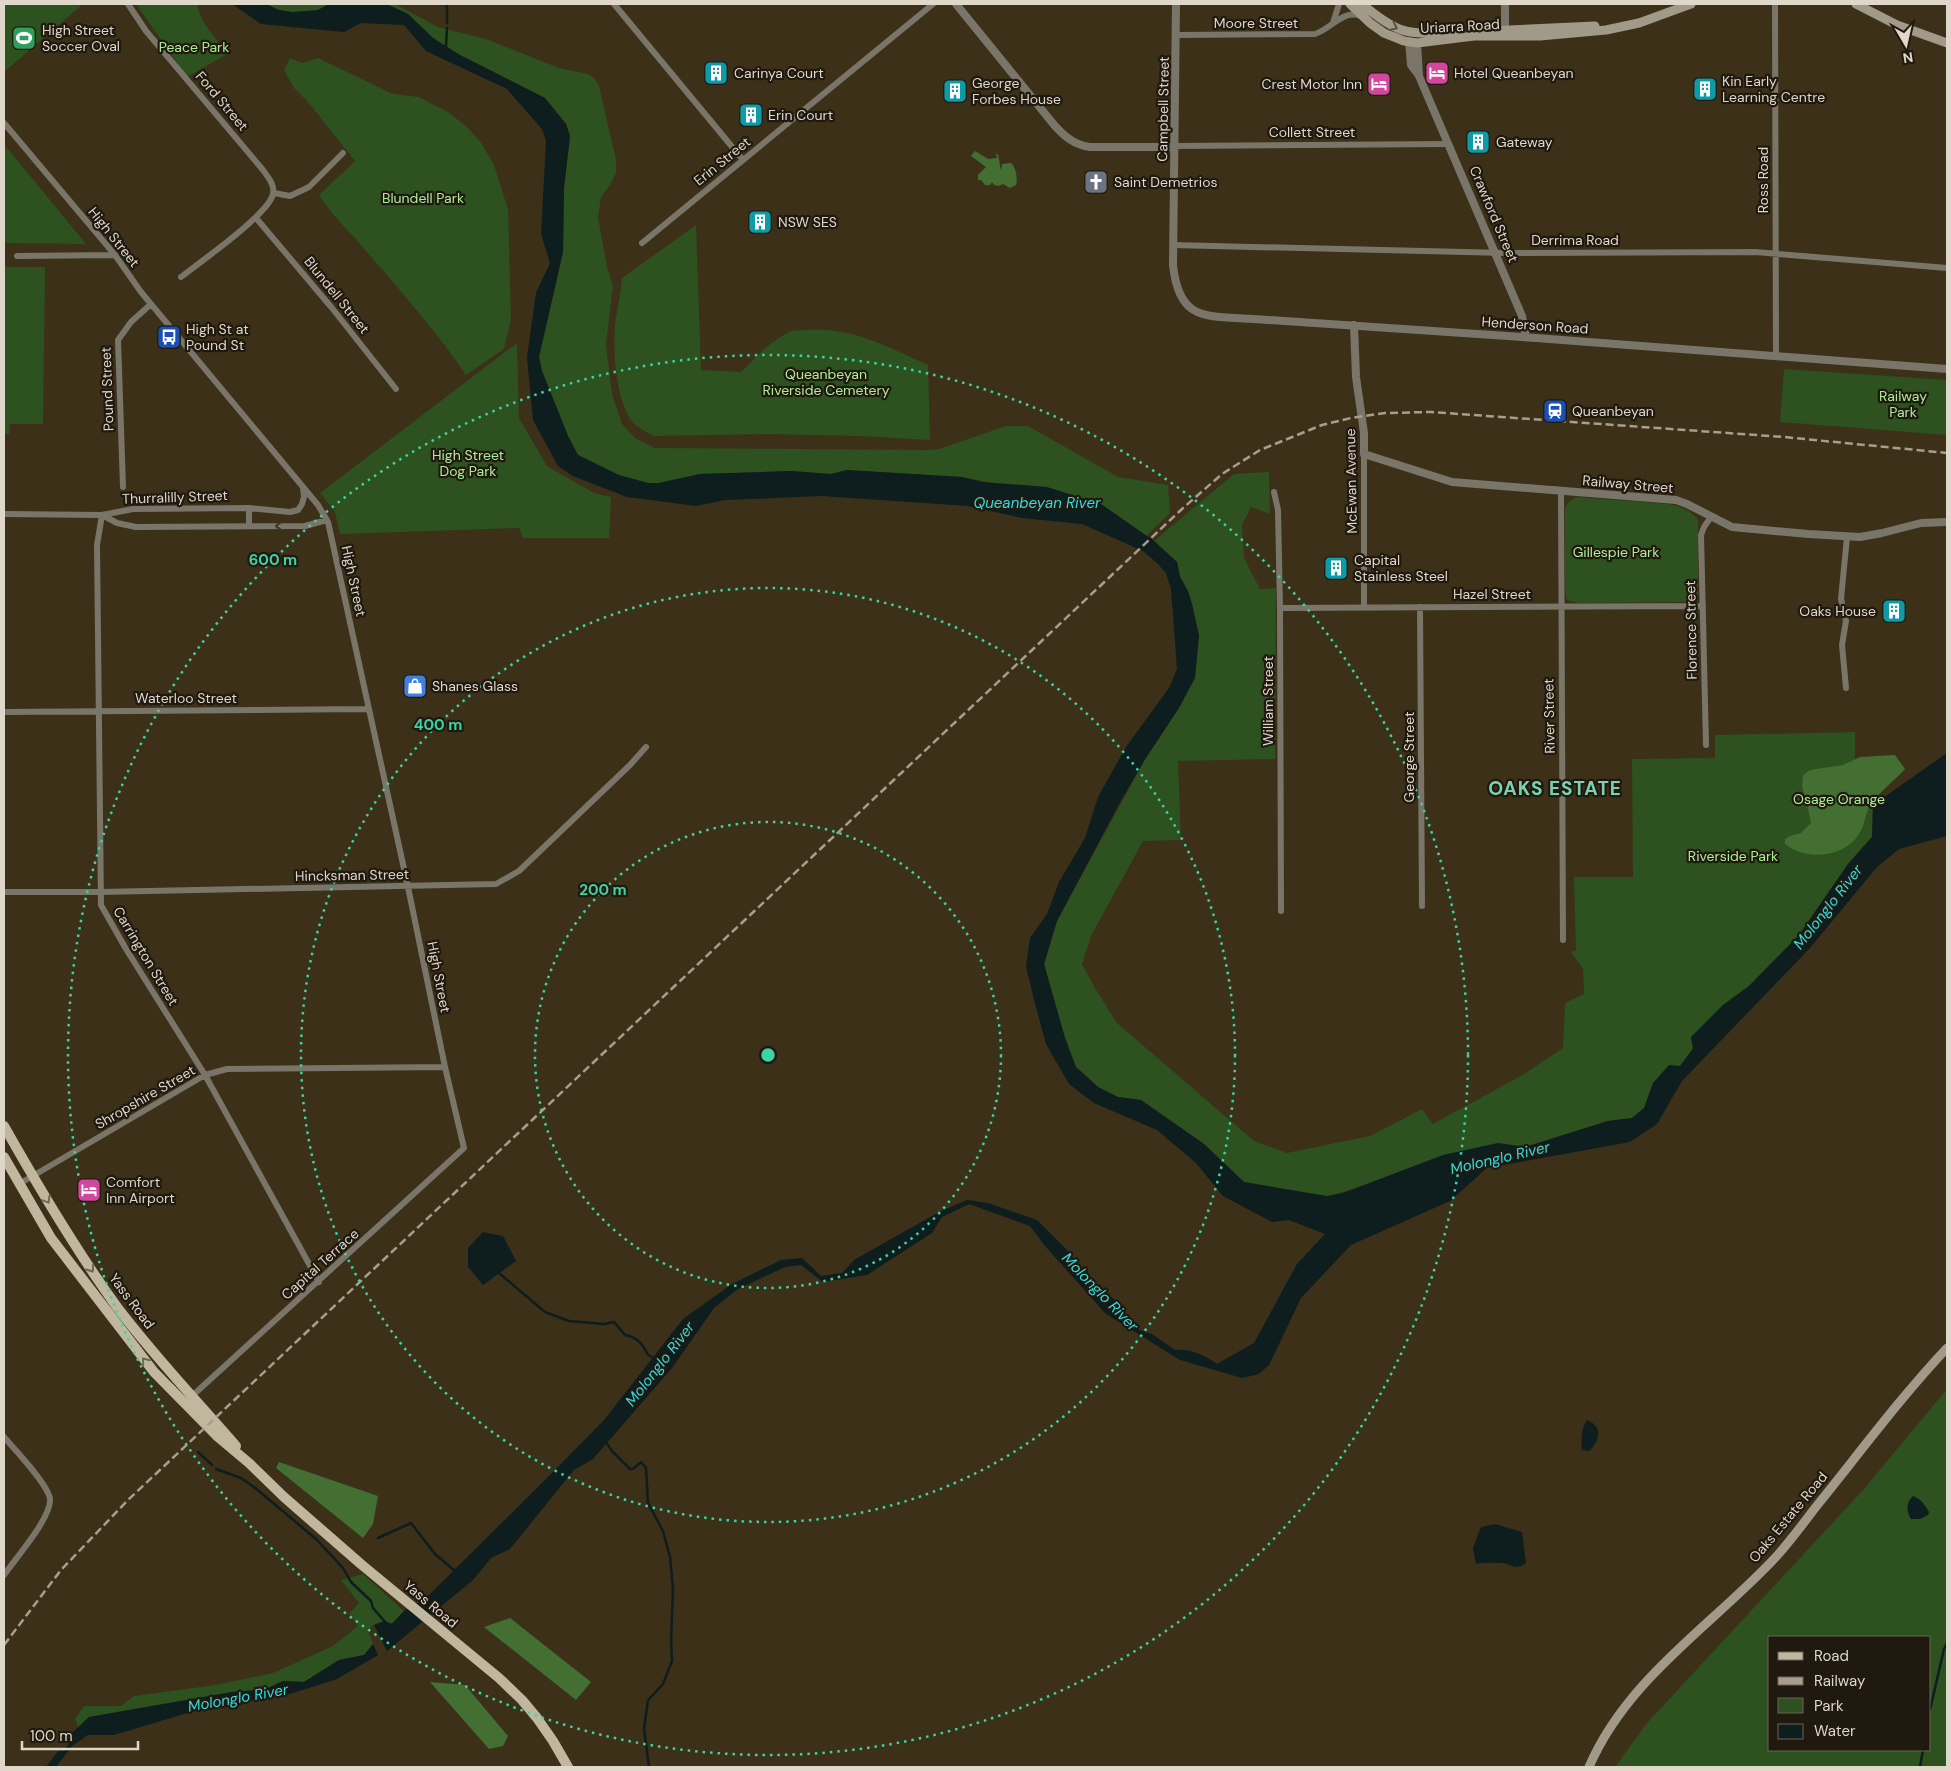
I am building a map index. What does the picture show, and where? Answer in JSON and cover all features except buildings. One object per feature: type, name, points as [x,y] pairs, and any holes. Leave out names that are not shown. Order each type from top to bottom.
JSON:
[{"type":"main road","points":[[1350,4],[1365,19],[1384,33],[1413,42],[1413,33],[1388,25],[1362,4]]},
{"type":"main road","name":"Uriarra Road","points":[[1413,33],[1505,26],[1519,30],[1612,24],[1645,16],[1675,4]]},
{"type":"main road","name":"Uriarra Road","points":[[1413,42],[1469,37],[1560,35],[1615,29],[1639,23],[1691,4]]},
{"type":"main road","points":[[1856,4],[1882,18],[1947,43]]},
{"type":"main road","points":[[1864,4],[1882,18]]},
{"type":"main road","name":"Uriarra Road","points":[[1505,26],[1512,37]]},
{"type":"main road","name":"Yass Road","points":[[4,1127],[66,1232],[117,1306],[261,1475]]},
{"type":"main road","name":"Yass Road","points":[[4,1157],[51,1238],[154,1372],[218,1437],[362,1565],[499,1678],[522,1700],[553,1741],[568,1767]]},
{"type":"main road","name":"Oaks Estate Road","points":[[1589,1767],[1618,1715],[1654,1672],[1775,1559],[1916,1382],[1947,1348]]},
{"type":"main road","points":[[178,1396],[192,1396]]},
{"type":"street","name":"Ford Street","points":[[128,4],[146,31],[263,170],[272,183],[274,193]]},
{"type":"street","points":[[614,4],[743,160]]},
{"type":"street","name":"Erin Street","points":[[642,243],[933,4]]},
{"type":"street","name":"Collett Street","points":[[956,4],[1060,132],[1073,142],[1090,146],[1449,144]]},
{"type":"street","name":"Campbell Street","points":[[1173,245],[1176,4]]},
{"type":"street","points":[[1333,24],[1339,4]]},
{"type":"street","points":[[1505,4],[1505,26]]},
{"type":"street","name":"Ross Road","points":[[1775,4],[1776,357]]},
{"type":"street","name":"Moore Street","points":[[1176,35],[1307,35],[1322,32],[1351,14],[1357,14],[1365,19]]},
{"type":"street","name":"Crawford Street","points":[[1413,42],[1411,65],[1419,76],[1495,252],[1522,316],[1526,337]]},
{"type":"street","name":"High Street","points":[[4,123],[115,255],[151,304],[318,505],[327,520],[408,887],[444,1067],[464,1148]]},
{"type":"street","points":[[181,276],[256,218],[270,203],[274,193],[290,196],[298,194],[309,187],[343,153]]},
{"type":"street","name":"Blundell Street","points":[[256,218],[332,308],[396,390]]},
{"type":"street","name":"Derrima Road","points":[[1173,245],[1495,252],[1776,253],[1947,268]]},
{"type":"street","name":"Henderson Road","points":[[1173,245],[1174,276],[1178,293],[1190,308],[1198,312],[1218,316],[1947,368]]},
{"type":"street","points":[[16,256],[115,255]]},
{"type":"street","name":"Pound Street","points":[[122,487],[118,340],[131,322],[151,304]]},
{"type":"street","name":"McEwan Avenue","points":[[1354,325],[1356,377],[1364,429],[1364,607]]},
{"type":"street","name":"Railway Street","points":[[1364,454],[1452,482],[1676,500],[1726,525],[1739,528],[1847,537],[1882,534],[1921,523],[1947,522]]},
{"type":"street","name":"Thurralilly Street","points":[[4,514],[102,515],[133,509],[248,508],[286,512],[298,510],[302,504],[304,498],[300,483]]},
{"type":"street","name":"River Street","points":[[1561,491],[1560,606],[1564,940]]},
{"type":"street","name":"William Street","points":[[1274,492],[1278,510],[1280,608],[1281,911]]},
{"type":"street","points":[[248,508],[249,526]]},
{"type":"street","name":"Thurralilly Street","points":[[102,515],[117,523],[136,527],[305,526],[327,520]]},
{"type":"street","name":"Carrington Street","points":[[102,515],[97,545],[101,905],[205,1076],[319,1282]]},
{"type":"street","name":"Florence Street","points":[[1706,745],[1702,535],[1704,527],[1711,517]]},
{"type":"street","points":[[1846,688],[1842,645],[1846,621],[1841,599],[1847,537]]},
{"type":"street","name":"Hazel Street","points":[[1280,608],[1703,606]]},
{"type":"street","name":"George Street","points":[[1420,607],[1422,906]]},
{"type":"street","name":"Waterloo Street","points":[[4,712],[368,709]]},
{"type":"street","name":"Hincksman Street","points":[[4,892],[408,887],[496,884],[519,871],[630,766],[646,747]]},
{"type":"street","name":"Shropshire Street","points":[[19,1184],[205,1076],[227,1069],[444,1067]]},
{"type":"street","name":"Capital Terrace","points":[[192,1396],[464,1148]]},
{"type":"street","points":[[4,1437],[43,1483],[50,1499],[47,1516],[4,1575]]},
{"type":"green space","name":"High Street Soccer Oval","points":[[4,4],[83,4],[4,72]]},
{"type":"green space","name":"Peace Park","points":[[136,4],[198,4],[198,10],[204,23],[227,54],[187,77]]},
{"type":"green space","points":[[267,4],[341,4],[312,12],[299,13],[285,11]]},
{"type":"green space","points":[[380,4],[395,4],[438,27],[486,39],[559,68],[588,74],[594,78],[599,86],[616,160],[616,173],[601,197],[598,217],[607,267],[613,286],[606,344],[612,394],[622,424],[635,438],[655,448],[930,450],[939,449],[1006,426],[1028,426],[1118,477],[1168,485],[1170,513],[1146,536],[1101,504],[962,477],[847,470],[831,474],[791,471],[700,474],[659,483],[648,483],[618,475],[578,455],[568,436],[542,371],[539,357],[563,252],[564,188],[570,136],[566,124],[545,98],[460,55],[433,38],[408,14]]},
{"type":"green space","name":"Blundell Park","points":[[290,58],[303,63],[318,58],[393,94],[419,97],[448,112],[467,127],[482,144],[494,165],[508,209],[511,319],[504,349],[466,375],[429,325],[333,214],[319,195],[355,161],[308,102],[294,88],[284,70]]},
{"type":"green space","points":[[4,144],[86,244],[4,243]]},
{"type":"green space","points":[[975,151],[988,159],[997,158],[996,154],[998,154],[1001,171],[1002,164],[1011,163],[1016,173],[1016,185],[1010,188],[1003,184],[994,185],[992,182],[990,185],[985,185],[981,180],[978,180],[978,175],[986,167],[971,156]]},
{"type":"green space","name":"Queanbeyan Riverside Cemetery","points":[[696,225],[701,370],[741,372],[771,344],[792,331],[824,330],[854,335],[884,345],[928,365],[930,440],[765,434],[655,436],[635,424],[625,409],[616,369],[614,341],[622,278]]},
{"type":"green space","points":[[4,267],[45,267],[43,424],[10,424],[9,434],[4,434]]},
{"type":"green space","name":"High Street Dog Park","points":[[517,343],[519,418],[547,466],[594,493],[611,497],[609,538],[523,538],[519,528],[340,534],[335,512],[320,493]]},
{"type":"green space","name":"Railway Park","points":[[1784,369],[1947,380],[1947,435],[1780,422]]},
{"type":"green space","name":"Riverside Park","points":[[1269,472],[1270,514],[1251,507],[1242,525],[1244,558],[1260,589],[1276,588],[1275,759],[1178,761],[1181,840],[1143,841],[1091,936],[1082,964],[1095,988],[1117,1023],[1254,1141],[1287,1153],[1370,1136],[1422,1109],[1433,1124],[1524,1074],[1563,1048],[1565,1003],[1584,994],[1583,969],[1571,952],[1576,950],[1574,877],[1633,877],[1632,759],[1715,758],[1715,735],[1855,732],[1855,793],[1873,805],[1872,837],[1848,864],[1799,935],[1749,986],[1723,1005],[1692,1037],[1693,1048],[1680,1066],[1653,1083],[1644,1108],[1632,1118],[1608,1121],[1525,1147],[1498,1143],[1327,1197],[1244,1182],[1204,1144],[1141,1100],[1118,1097],[1098,1087],[1076,1067],[1065,1038],[1044,964],[1057,921],[1144,761],[1199,636],[1192,604],[1188,591],[1180,577],[1177,562],[1154,541],[1234,474]]},
{"type":"green space","name":"Gillespie Park","points":[[1576,497],[1669,504],[1689,511],[1698,520],[1698,594],[1695,600],[1689,602],[1578,603],[1567,600],[1565,590],[1565,508]]},
{"type":"green space","name":"Osage Orange","points":[[1895,755],[1905,769],[1874,801],[1868,809],[1860,832],[1846,847],[1836,852],[1815,855],[1794,850],[1785,844],[1785,839],[1801,833],[1811,823],[1802,787],[1803,775],[1810,770],[1843,765],[1860,757]]},
{"type":"green space","points":[[1947,1389],[1947,1767],[1615,1767],[1647,1723],[1864,1489]]},
{"type":"green space","points":[[279,1462],[378,1496],[373,1524],[363,1538],[276,1468]]},
{"type":"green space","points":[[363,1574],[404,1611],[391,1624],[384,1621],[373,1625],[368,1631],[373,1644],[364,1655],[339,1660],[304,1682],[283,1681],[266,1689],[232,1692],[89,1717],[78,1728],[75,1719],[84,1706],[121,1706],[134,1696],[216,1685],[273,1673],[333,1646],[358,1626],[349,1614],[359,1603],[341,1580]]},
{"type":"green space","points":[[510,1618],[591,1682],[576,1700],[484,1627]]},
{"type":"green space","points":[[430,1682],[465,1685],[508,1736],[503,1746],[489,1749]]},
{"type":"water","name":"Queanbeyan River","points":[[232,4],[267,4],[278,10],[293,12],[318,10],[327,5],[389,5],[408,14],[433,38],[460,55],[545,98],[566,124],[570,136],[564,188],[563,252],[539,357],[542,371],[568,436],[578,455],[619,475],[648,483],[659,483],[700,474],[791,471],[831,474],[847,470],[962,477],[982,482],[1047,487],[1101,504],[1154,541],[1177,562],[1180,577],[1188,591],[1192,604],[1199,636],[1195,678],[1179,708],[1144,761],[1118,806],[1057,921],[1044,964],[1065,1038],[1076,1067],[1098,1087],[1118,1097],[1141,1100],[1204,1144],[1244,1182],[1327,1196],[1343,1193],[1443,1155],[1498,1143],[1525,1147],[1608,1121],[1632,1118],[1644,1108],[1653,1083],[1669,1065],[1680,1066],[1693,1049],[1691,1037],[1723,1005],[1749,986],[1799,935],[1848,864],[1872,837],[1873,805],[1947,753],[1947,836],[1899,849],[1877,867],[1810,948],[1682,1081],[1657,1124],[1630,1142],[1487,1168],[1450,1201],[1351,1245],[1301,1298],[1269,1365],[1259,1374],[1242,1378],[1180,1360],[1106,1314],[1045,1246],[1030,1226],[969,1204],[942,1217],[932,1233],[867,1275],[823,1282],[801,1265],[785,1267],[738,1289],[714,1308],[672,1368],[593,1459],[574,1470],[510,1549],[491,1558],[473,1580],[387,1651],[374,1625],[385,1621],[392,1624],[404,1611],[426,1598],[604,1420],[683,1319],[732,1284],[781,1260],[802,1258],[821,1276],[842,1273],[854,1260],[939,1212],[967,1200],[988,1203],[1037,1220],[1072,1255],[1071,1262],[1103,1293],[1113,1298],[1139,1330],[1152,1334],[1175,1350],[1197,1353],[1217,1364],[1254,1343],[1297,1264],[1325,1234],[1289,1220],[1272,1222],[1223,1196],[1196,1163],[1157,1130],[1094,1103],[1069,1084],[1046,1044],[1034,1000],[1026,966],[1030,938],[1047,914],[1059,882],[1085,838],[1098,797],[1126,747],[1169,688],[1177,669],[1171,589],[1166,573],[1143,551],[1082,524],[1022,518],[968,506],[822,496],[725,500],[696,506],[627,497],[573,476],[558,466],[533,420],[527,357],[536,293],[550,263],[541,234],[546,141],[542,129],[507,89],[426,51],[404,25],[361,23],[344,32],[261,24]]},
{"type":"water","points":[[483,1232],[503,1236],[516,1261],[483,1285],[468,1267],[468,1248]]},
{"type":"water","points":[[1587,1420],[1596,1426],[1598,1430],[1596,1443],[1589,1451],[1582,1450],[1583,1431]]},
{"type":"water","points":[[1913,1496],[1924,1505],[1929,1512],[1928,1515],[1920,1519],[1911,1519],[1907,1507]]},
{"type":"water","points":[[1495,1524],[1522,1532],[1526,1563],[1519,1567],[1502,1563],[1476,1564],[1473,1548],[1481,1527]]},
{"type":"water","name":"Molonglo River","points":[[373,1644],[378,1655],[337,1679],[290,1694],[194,1711],[114,1735],[88,1735],[72,1746],[56,1767],[46,1767],[58,1751],[64,1751],[70,1742],[71,1734],[89,1717],[232,1692],[266,1689],[283,1681],[304,1682],[339,1660],[364,1655]]},
{"type":"waterway","points":[[447,6],[447,23]]},
{"type":"waterway","points":[[446,46],[447,28]]},
{"type":"waterway","points":[[499,1273],[545,1312],[569,1321],[604,1324],[614,1322],[625,1335],[636,1339],[642,1344],[648,1355],[654,1358]]},
{"type":"waterway","points":[[606,1442],[630,1469],[633,1469],[641,1462],[646,1468],[648,1503],[663,1531],[670,1557],[673,1589],[672,1661],[663,1684],[648,1700],[644,1729],[649,1767]]},
{"type":"waterway","points":[[198,1452],[212,1465]]},
{"type":"waterway","points":[[216,1469],[241,1478],[254,1487],[316,1539],[343,1568],[351,1582],[371,1601],[373,1608],[386,1623]]},
{"type":"waterway","points":[[378,1538],[411,1523],[435,1554],[455,1571]]},
{"type":"waterway","points":[[1931,1706],[1947,1643]]},
{"type":"waterway","points":[[1920,1767],[1923,1751]]},
{"type":"railway","points":[[4,1645],[61,1570],[128,1500],[1182,509],[1222,474],[1260,450],[1322,425],[1351,418],[1385,413],[1431,412],[1784,437],[1947,453]]},
{"type":"place","name":"High Street Soccer Oval","points":[[24,38]]},
{"type":"place","name":"Carinya Court","points":[[716,73]]},
{"type":"place","name":"Hotel Queanbeyan","points":[[1437,73]]},
{"type":"place","name":"Crest Motor Inn","points":[[1379,84]]},
{"type":"place","name":"Kin Early Learning Centre","points":[[1705,89]]},
{"type":"place","name":"George Forbes House","points":[[955,91]]},
{"type":"place","name":"Erin Court","points":[[751,115]]},
{"type":"place","name":"Gateway","points":[[1478,142]]},
{"type":"place","name":"Saint Demetrios","points":[[1096,182]]},
{"type":"place","name":"NSW SES","points":[[760,222]]},
{"type":"place","name":"High St at Pound St","points":[[169,337]]},
{"type":"place","name":"Queanbeyan","points":[[1555,411]]},
{"type":"place","name":"Capital Stainless Steel","points":[[1336,568]]},
{"type":"place","name":"Oaks House","points":[[1894,611]]},
{"type":"place","name":"Shanes Glass","points":[[415,686]]},
{"type":"place","name":"Comfort Inn Airport","points":[[89,1190]]},
{"type":"district","name":"OAKS ESTATE","points":[[1555,788]]}]
